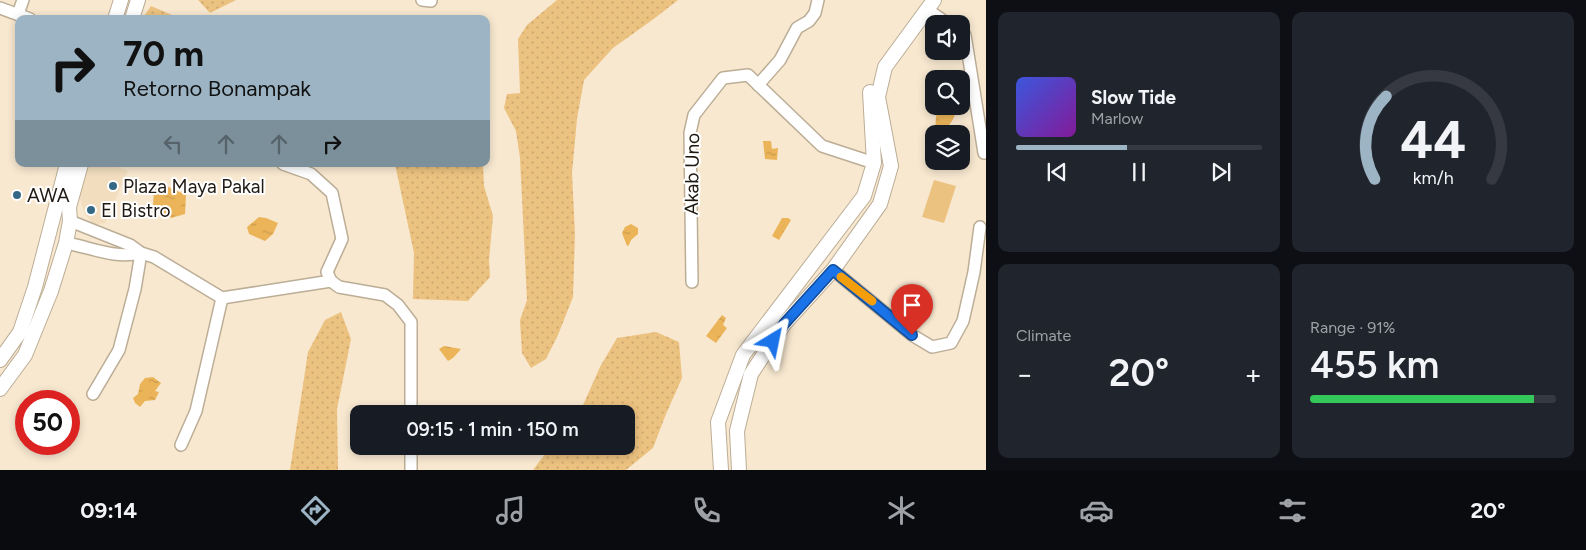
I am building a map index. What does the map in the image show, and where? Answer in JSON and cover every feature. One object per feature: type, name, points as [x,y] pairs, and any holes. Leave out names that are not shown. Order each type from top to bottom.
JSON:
[{"type":"main road","points":[[116,15],[121,0]]},
{"type":"main road","points":[[133,15],[138,0]]},
{"type":"main road","points":[[721,470],[718,422],[743,355],[864,196],[874,162],[870,94],[875,68],[922,8],[929,3]]},
{"type":"main road","points":[[739,470],[737,431],[751,374],[784,324],[833,270],[880,204],[891,166],[878,97],[885,67],[929,3]]},
{"type":"main road","points":[[0,360],[20,332],[35,287],[66,167]]},
{"type":"main road","points":[[0,389],[26,355],[51,292],[66,243],[70,221],[69,207],[81,167]]},
{"type":"main road","points":[[839,230],[854,240]]},
{"type":"main road","points":[[35,287],[51,292]]},
{"type":"main road","points":[[789,295],[802,304]]},
{"type":"street","points":[[0,8],[18,14],[23,0]]},
{"type":"street","points":[[758,85],[780,60],[797,28],[809,20],[814,13],[818,0]]},
{"type":"street","points":[[929,3],[940,15]]},
{"type":"street","points":[[969,60],[984,153]]},
{"type":"street","name":"Akab Uno","points":[[692,282],[690,133],[694,115],[723,78],[748,75],[822,146],[874,162]]},
{"type":"street","points":[[291,167],[311,174],[332,193],[342,239],[327,272],[331,281],[339,287],[385,295],[398,304],[411,322],[411,405]]},
{"type":"street","points":[[70,221],[130,244],[141,253],[154,257],[222,298],[331,281]]},
{"type":"street","points":[[833,270],[912,335],[932,347],[951,343],[963,321],[974,272],[980,228]]},
{"type":"street","points":[[66,243],[113,255],[126,256],[141,253]]},
{"type":"street","points":[[93,394],[119,350],[135,289],[141,253]]},
{"type":"street","points":[[181,446],[196,411],[222,298]]},
{"type":"street","points":[[411,455],[411,470]]},
{"type":"shaded area","points":[[198,0],[236,0],[210,13]]},
{"type":"shaded area","points":[[557,0],[678,0],[613,48],[584,80],[577,119],[572,173],[575,234],[573,297],[546,359],[531,368],[522,353],[520,320],[527,300],[520,158],[516,131],[504,108],[507,94],[520,93],[518,39],[527,25]]},
{"type":"shaded area","points":[[151,6],[172,15],[145,15]]},
{"type":"shaded area","points":[[88,167],[118,167],[128,171],[105,223],[94,225],[85,214],[79,195]]},
{"type":"shaded area","points":[[396,167],[483,167],[484,186],[493,216],[489,260],[490,277],[468,301],[413,299],[414,253]]},
{"type":"shaded area","points":[[934,180],[956,186],[944,223],[922,217]]},
{"type":"shaded area","points":[[341,312],[351,339],[337,409],[338,470],[290,470],[308,352],[325,320]]},
{"type":"shaded area","points":[[656,332],[679,342],[682,378],[653,448],[626,470],[533,470],[544,455],[635,455],[635,405],[583,405],[600,367],[617,338]]},
{"type":"water","points":[[954,115],[949,125],[935,125],[936,116]]},
{"type":"water","points":[[763,141],[771,141],[772,149],[778,148],[777,160],[765,159]]},
{"type":"water","points":[[162,184],[186,195],[185,214],[171,218],[153,206],[154,190]]},
{"type":"water","points":[[259,217],[278,223],[273,234],[265,241],[249,234],[247,227]]},
{"type":"water","points":[[782,218],[791,220],[779,240],[772,236]]},
{"type":"water","points":[[631,224],[638,228],[638,234],[627,246],[622,233],[625,227]]},
{"type":"water","points":[[722,315],[726,318],[723,325],[727,328],[716,343],[706,336]]},
{"type":"water","points":[[444,346],[461,349],[448,361],[439,349]]},
{"type":"water","points":[[153,377],[161,383],[155,391],[159,392],[155,400],[145,401],[140,407],[133,398],[138,394],[140,384],[145,378]]},
{"type":"slow traffic","points":[[841,277],[872,301]]},
{"type":"place","name":"Plaza Maya Pakal","points":[[113,186]]},
{"type":"place","name":"AWA","points":[[17,195]]},
{"type":"place","name":"El Bistro","points":[[91,210]]},
{"type":"route","points":[[773,341],[784,324],[833,270],[912,335]]}]
